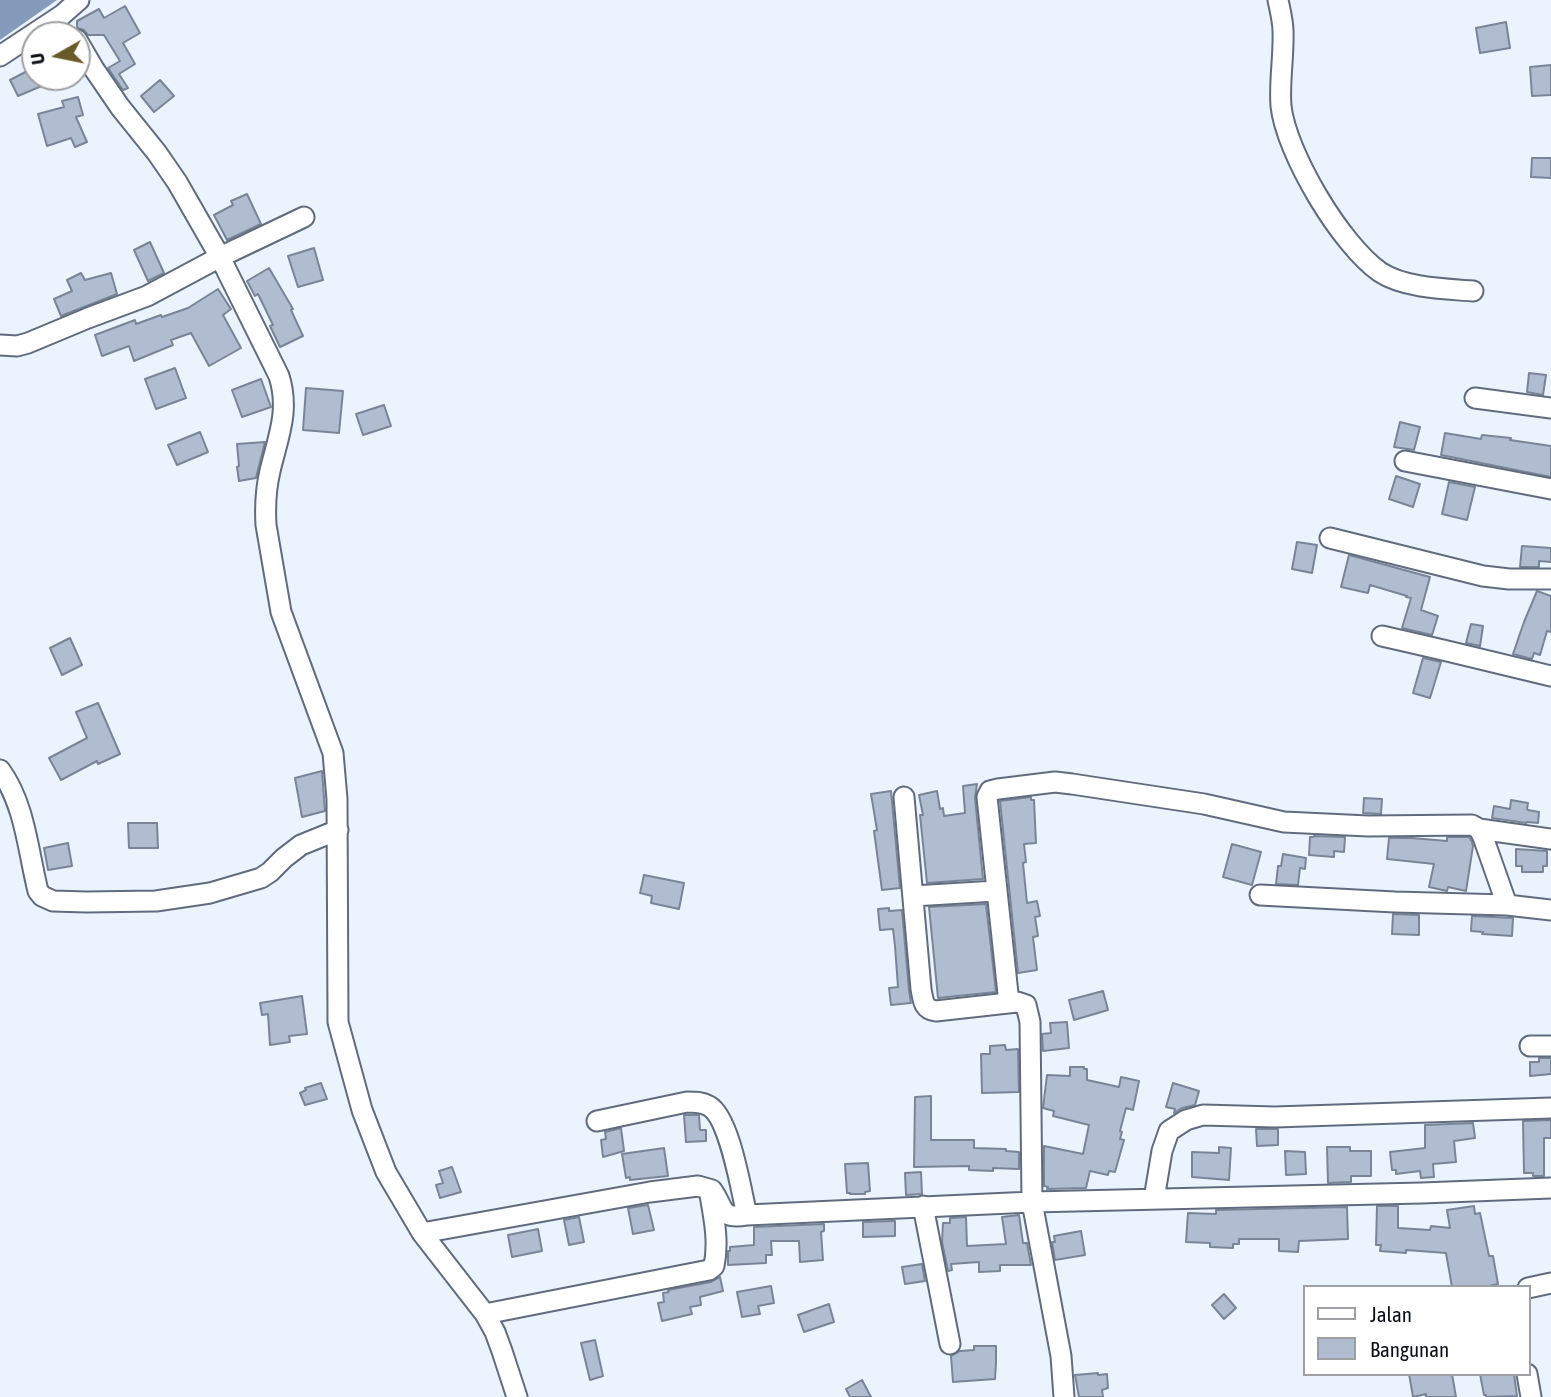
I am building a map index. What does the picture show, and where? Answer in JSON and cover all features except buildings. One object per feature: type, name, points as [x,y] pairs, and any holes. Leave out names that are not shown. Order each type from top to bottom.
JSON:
[{"type":"street","points":[[0,56],[62,15],[79,0]]},
{"type":"street","points":[[1278,0],[1283,28],[1281,107],[1290,140],[1328,215],[1355,251],[1381,273],[1408,284],[1473,291]]},
{"type":"street","points":[[62,15],[66,21]]},
{"type":"street","points":[[91,64],[177,183],[220,257],[275,365],[282,387],[284,419],[269,474],[266,525],[281,612],[332,753],[338,830],[338,1023],[358,1097],[386,1172],[422,1233],[485,1314],[495,1332],[517,1397]]},
{"type":"street","points":[[0,345],[17,346],[28,343],[88,317],[147,296],[304,217]]},
{"type":"street","points":[[1475,398],[1551,408]]},
{"type":"street","points":[[1405,461],[1551,489]]},
{"type":"street","points":[[1330,538],[1483,576],[1551,579]]},
{"type":"street","points":[[1382,636],[1551,676]]},
{"type":"street","points":[[0,770],[15,796],[38,891],[42,897],[53,901],[156,901],[210,893],[261,878],[301,845],[338,830]]},
{"type":"street","points":[[1009,1003],[986,797],[988,793],[998,789],[1055,782],[1204,804],[1284,822],[1368,826],[1472,825],[1479,829],[1551,839]]},
{"type":"street","points":[[904,797],[921,989],[925,1006],[936,1011],[1017,1002],[1026,1005],[1029,1010],[1032,1202],[1061,1356],[1064,1397]]},
{"type":"street","points":[[1479,829],[1507,905]]},
{"type":"street","points":[[913,896],[996,891]]},
{"type":"street","points":[[1260,895],[1507,905],[1551,910]]},
{"type":"street","points":[[1530,1046],[1551,1046]]},
{"type":"street","points":[[597,1121],[687,1102],[708,1105],[716,1112],[726,1132],[747,1215]]},
{"type":"street","points":[[1150,1199],[1161,1151],[1169,1131],[1186,1120],[1203,1115],[1275,1117],[1551,1108]]},
{"type":"street","points":[[422,1233],[650,1192],[698,1186],[714,1192],[728,1216],[734,1217],[1032,1202],[1551,1188]]},
{"type":"street","points":[[485,1314],[709,1270],[714,1266],[717,1254],[709,1188]]},
{"type":"street","points":[[923,1206],[950,1344]]},
{"type":"street","points":[[1530,1288],[1551,1283]]},
{"type":"street","points":[[1527,1376],[1531,1397]]},
{"type":"water","points":[[0,0],[57,0],[27,21],[21,21],[21,25],[0,40]]}]
